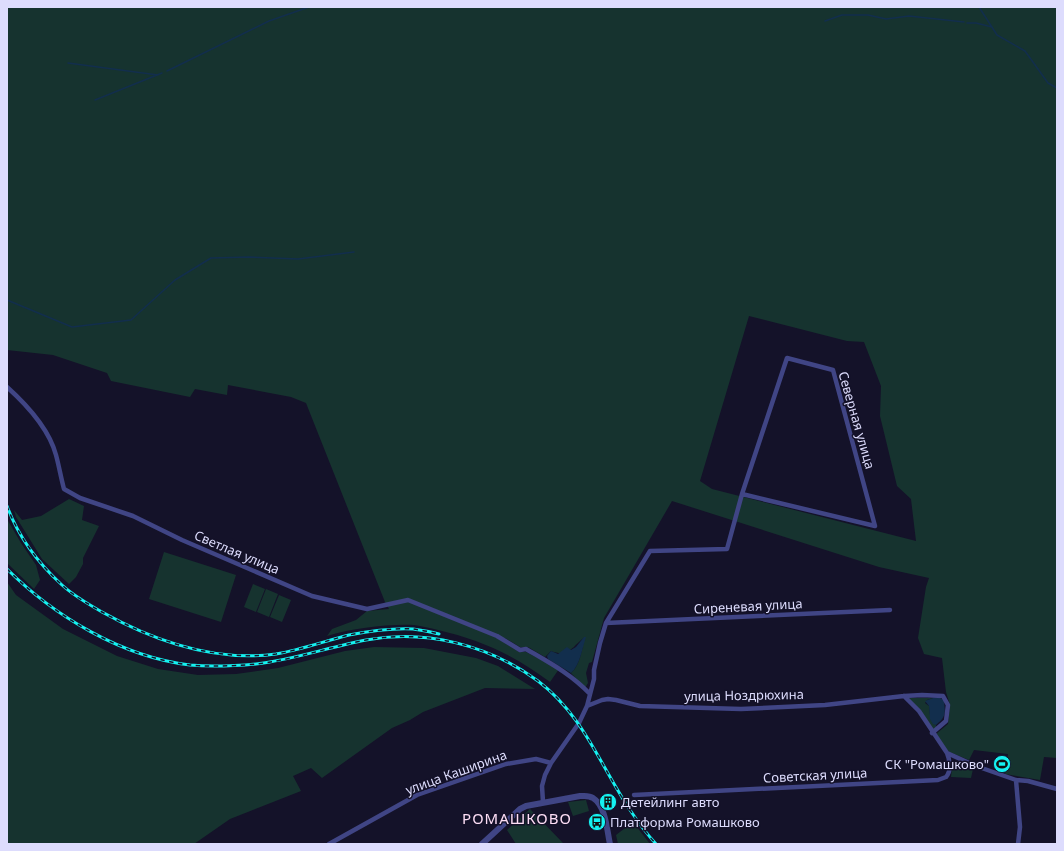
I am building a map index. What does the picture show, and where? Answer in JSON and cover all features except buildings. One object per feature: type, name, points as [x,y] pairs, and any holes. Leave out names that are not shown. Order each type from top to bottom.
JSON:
[{"type":"street","name":"Северная улица","points":[[787,358],[833,370],[875,526],[742,494],[787,358]]},
{"type":"street","name":"Светлая улица","points":[[7,387],[43,426],[56,455],[64,489],[80,498],[133,516],[182,540],[312,596],[367,609],[408,600],[497,636],[520,650],[526,649],[572,677],[590,694]]},
{"type":"street","points":[[543,802],[543,780],[551,763],[579,722],[587,706],[598,650],[606,624],[650,551],[727,549],[742,494]]},
{"type":"street","name":"Сиреневая улица","points":[[606,624],[890,610]]},
{"type":"street","points":[[904,696],[919,711],[932,733],[947,753],[976,766],[1016,780],[1028,781],[1057,789]]},
{"type":"street","name":"улица Ноздрюхина","points":[[587,706],[608,699],[640,706],[742,709],[825,705],[904,696],[944,696],[948,705],[946,722],[932,733]]},
{"type":"street","name":"Советская улица","points":[[634,795],[938,780],[949,774],[950,760],[947,753]]},
{"type":"street","name":"улица Каширина","points":[[329,844],[417,795],[506,764],[536,759],[551,763]]},
{"type":"street","points":[[1016,780],[1020,826],[1018,844]]},
{"type":"street","points":[[482,844],[526,806],[580,796],[589,796],[594,798],[602,811],[610,844]]},
{"type":"green space","points":[[7,7],[1057,7],[1057,758],[1044,757],[1040,780],[1005,774],[1008,754],[974,750],[969,760],[947,751],[936,734],[948,724],[950,705],[946,692],[942,658],[924,654],[918,638],[926,587],[929,578],[879,567],[672,501],[604,618],[592,662],[589,663],[586,673],[588,683],[585,688],[571,673],[579,661],[585,637],[567,652],[557,653],[551,651],[545,657],[528,647],[520,647],[505,638],[499,639],[519,652],[526,652],[559,669],[550,682],[537,672],[497,650],[454,634],[423,626],[381,626],[327,636],[332,629],[356,620],[367,611],[389,609],[306,403],[291,397],[228,385],[227,395],[195,389],[190,397],[111,381],[107,373],[53,355],[7,350]],"holes":[[[749,316],[847,341],[864,342],[881,386],[880,416],[897,486],[911,499],[916,541],[712,489],[700,481]]]},
{"type":"green space","points":[[69,499],[84,506],[82,520],[99,526],[83,558],[83,564],[76,577],[69,584],[42,559],[16,517],[14,510],[22,520],[41,516]]},
{"type":"green space","points":[[7,519],[36,565],[40,580],[34,589],[7,563]]},
{"type":"green space","points":[[164,552],[236,575],[221,622],[149,599]]},
{"type":"green space","points":[[7,582],[16,595],[63,629],[117,656],[158,669],[198,675],[236,674],[278,668],[345,651],[374,647],[424,648],[476,658],[498,666],[535,689],[485,688],[423,712],[392,728],[322,778],[311,768],[293,776],[301,791],[230,819],[194,844],[7,844]]},
{"type":"green space","points":[[253,584],[265,589],[256,612],[244,607]]},
{"type":"green space","points":[[266,589],[278,594],[269,617],[257,612]]},
{"type":"green space","points":[[279,595],[291,600],[282,622],[270,617]]},
{"type":"green space","points":[[907,698],[933,698],[927,700],[925,703],[929,706],[931,719],[936,725],[933,730]]},
{"type":"green space","points":[[957,763],[973,769],[971,778],[951,777],[952,768],[956,768]]},
{"type":"green space","points":[[586,800],[589,811],[573,816],[568,802]]},
{"type":"green space","points":[[530,809],[563,843],[562,844],[516,844],[507,830]]},
{"type":"green space","points":[[633,822],[650,844],[618,844],[616,835]]},
{"type":"water","points":[[584,637],[586,637],[577,666],[571,673],[548,659],[547,656],[551,651],[558,654],[567,647],[571,650],[576,647]]},
{"type":"water","points":[[933,698],[940,698],[944,700],[945,708],[944,717],[936,725],[933,724],[930,719],[929,706],[925,701]]},
{"type":"waterway","points":[[167,71],[269,21],[309,7]]},
{"type":"waterway","points":[[979,7],[997,35],[1025,51],[1048,83],[1057,88]]},
{"type":"waterway","points":[[825,21],[842,15],[868,15],[886,19],[909,16],[964,22]]},
{"type":"waterway","points":[[967,23],[976,23],[992,27]]},
{"type":"waterway","points":[[68,63],[158,75]]},
{"type":"waterway","points":[[95,100],[162,73]]},
{"type":"waterway","points":[[7,300],[72,327],[131,320],[175,280],[211,258],[249,257],[298,259],[354,252]]},
{"type":"railway","points":[[7,506],[23,539],[37,559],[53,577],[71,593],[102,612],[143,632],[186,647],[208,652],[253,656],[276,654],[349,635],[381,630],[413,629],[439,634]]},
{"type":"railway","points":[[7,569],[46,603],[91,632],[115,644],[165,661],[206,666],[256,664],[284,660],[338,646],[389,637],[434,639],[478,649],[519,668],[554,694],[590,741],[619,793],[642,827],[656,844]]},
{"type":"place","name":"СК \"Ромашково\"","points":[[1002,764]]},
{"type":"place","name":"Детейлинг авто","points":[[608,802]]},
{"type":"place","name":"Платформа Ромашково","points":[[597,822]]},
{"type":"district","name":"РОМАШКОВО","points":[[517,818]]}]
